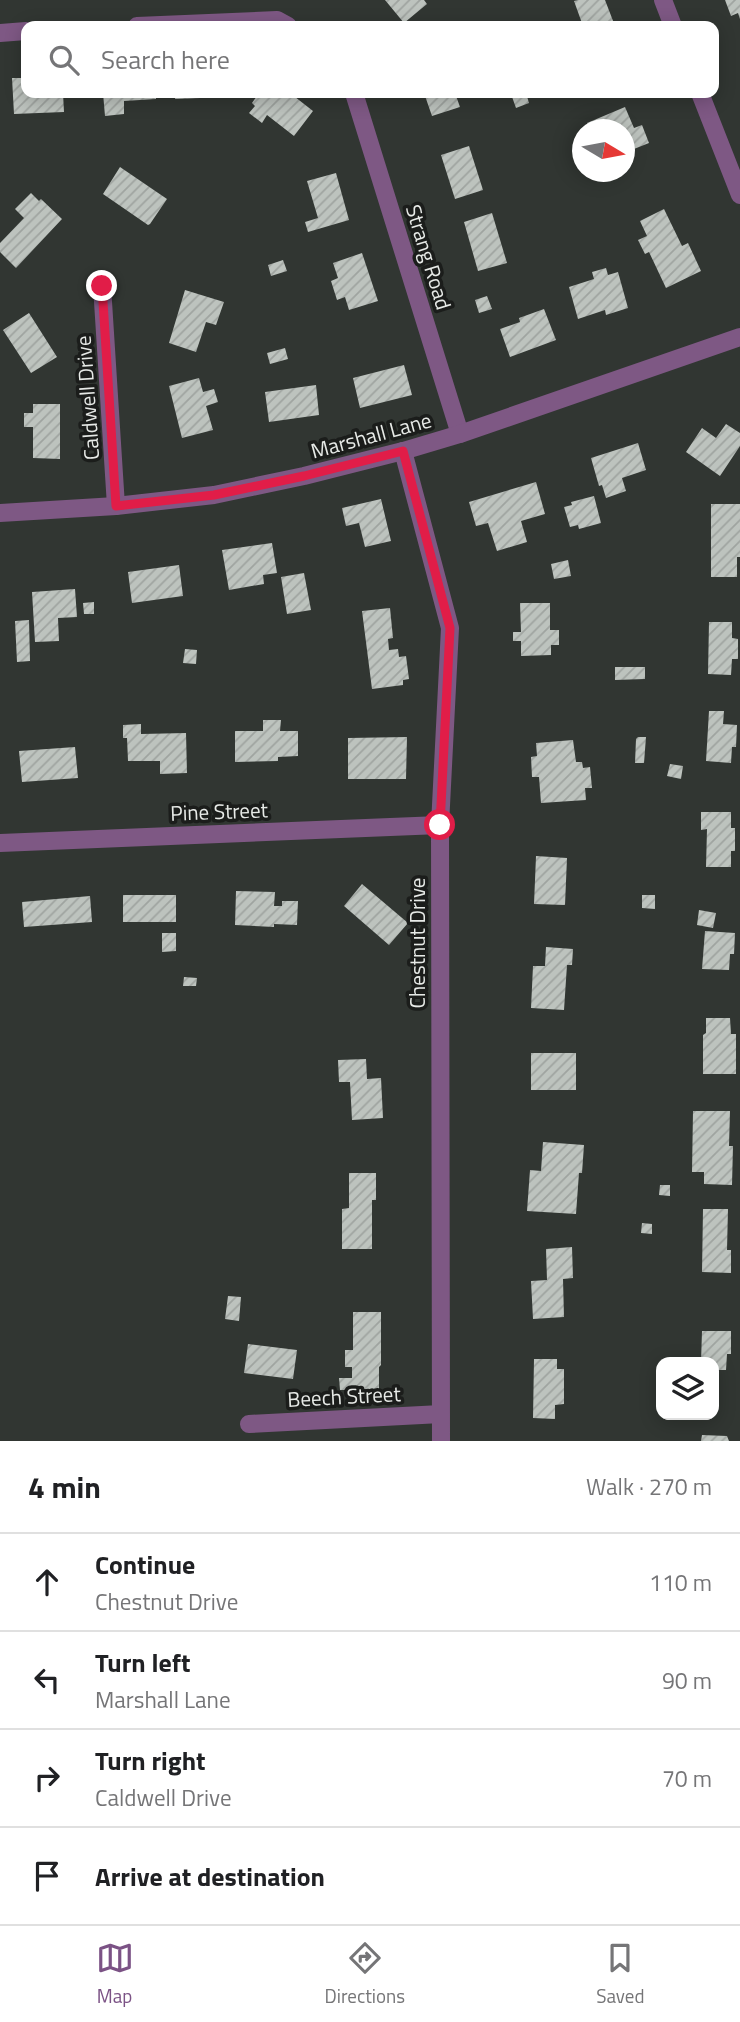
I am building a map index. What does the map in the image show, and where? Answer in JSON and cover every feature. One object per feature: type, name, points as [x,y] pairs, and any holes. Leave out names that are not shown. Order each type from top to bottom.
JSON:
[{"type":"street","points":[[663,0],[671,21]]},
{"type":"street","points":[[254,21],[279,21]]},
{"type":"street","points":[[0,33],[21,31]]},
{"type":"street","name":"Strang Road","points":[[356,98],[460,434]]},
{"type":"street","points":[[702,98],[740,195]]},
{"type":"street","name":"Caldwell Drive","points":[[102,286],[116,506]]},
{"type":"street","name":"Marshall Lane","points":[[0,513],[116,506],[214,495],[304,476],[460,434],[740,337]]},
{"type":"street","name":"Chestnut Drive","points":[[403,451],[450,628],[440,825],[441,1441]]},
{"type":"street","name":"Pine Street","points":[[0,843],[440,825]]},
{"type":"street","name":"Beech Street","points":[[249,1424],[441,1414]]},
{"type":"building","points":[[385,0],[424,0],[427,4],[406,21],[402,21]]},
{"type":"building","points":[[605,0],[613,21],[581,21],[574,1]]},
{"type":"building","points":[[725,0],[740,0],[740,19],[738,13],[731,16]]},
{"type":"building","points":[[12,78],[21,78],[21,98],[63,98],[64,112],[14,114]]},
{"type":"building","points":[[103,98],[156,98],[124,101],[124,114],[105,116]]},
{"type":"building","points":[[256,98],[296,98],[313,111],[294,136],[267,115],[262,123],[249,113],[255,106],[252,103]]},
{"type":"building","points":[[426,98],[457,98],[460,107],[432,116]]},
{"type":"building","points":[[512,98],[528,98],[529,103],[516,108]]},
{"type":"building","points":[[625,107],[630,119],[596,119]]},
{"type":"building","points":[[642,125],[649,143],[635,149],[635,128]]},
{"type":"building","points":[[469,146],[483,190],[455,199],[441,155]]},
{"type":"building","points":[[120,167],[167,199],[150,224],[103,194]]},
{"type":"building","points":[[336,173],[349,220],[308,232],[305,222],[318,218],[307,181]]},
{"type":"building","points":[[31,193],[62,219],[16,268],[0,252],[0,243],[24,218],[15,209]]},
{"type":"building","points":[[664,209],[682,246],[688,243],[701,271],[666,288],[649,252],[645,254],[638,240],[647,236],[640,221]]},
{"type":"building","points":[[492,213],[507,263],[478,271],[464,222]]},
{"type":"building","points":[[362,253],[378,301],[349,310],[345,297],[337,300],[331,281],[338,278],[333,263]]},
{"type":"building","points":[[283,260],[287,271],[271,276],[268,265]]},
{"type":"building","points":[[606,268],[608,275],[618,272],[628,308],[606,315],[605,310],[578,319],[569,287],[594,279],[592,272]]},
{"type":"building","points":[[185,290],[224,302],[216,325],[206,322],[196,352],[169,343]]},
{"type":"building","points":[[487,296],[492,309],[479,313],[475,300]]},
{"type":"building","points":[[544,309],[556,340],[510,357],[500,329],[520,322],[519,318]]},
{"type":"building","points":[[29,313],[57,357],[31,373],[3,330]]},
{"type":"building","points":[[285,348],[288,359],[270,364],[267,353]]},
{"type":"building","points":[[404,365],[412,395],[360,408],[353,378]]},
{"type":"building","points":[[199,378],[203,392],[214,389],[218,402],[206,406],[213,430],[182,438],[169,386]]},
{"type":"building","points":[[316,385],[319,415],[269,422],[265,392]]},
{"type":"building","points":[[33,404],[60,404],[60,459],[33,458],[33,427],[24,427],[24,413],[33,413]]},
{"type":"building","points":[[726,424],[740,433],[740,446],[720,476],[686,452],[702,428],[716,438]]},
{"type":"building","points":[[638,443],[646,470],[622,478],[626,491],[606,498],[602,485],[599,486],[591,458]]},
{"type":"building","points":[[536,482],[545,514],[521,521],[527,542],[497,551],[488,523],[476,526],[469,502]]},
{"type":"building","points":[[594,496],[601,523],[579,529],[578,525],[570,527],[564,507],[572,505],[571,502]]},
{"type":"building","points":[[381,499],[391,541],[365,547],[359,523],[346,526],[342,508]]},
{"type":"building","points":[[711,504],[740,504],[740,557],[737,557],[737,577],[711,577]]},
{"type":"building","points":[[272,543],[277,573],[263,575],[264,584],[229,590],[222,550]]},
{"type":"building","points":[[568,560],[571,576],[554,579],[551,564]]},
{"type":"building","points":[[179,565],[183,596],[132,603],[128,572]]},
{"type":"building","points":[[304,573],[311,610],[287,614],[281,577]]},
{"type":"building","points":[[75,589],[77,617],[58,618],[59,641],[35,642],[32,592]]},
{"type":"building","points":[[94,602],[94,614],[84,614],[83,603]]},
{"type":"building","points":[[520,603],[550,603],[550,630],[559,630],[559,645],[551,645],[551,655],[521,656],[521,641],[513,641],[513,632],[521,632]]},
{"type":"building","points":[[390,608],[393,638],[388,639],[389,650],[398,649],[399,657],[406,656],[409,679],[403,680],[403,685],[372,689],[362,611]]},
{"type":"building","points":[[29,620],[30,661],[17,662],[15,621]]},
{"type":"building","points":[[709,622],[732,622],[732,638],[738,639],[738,659],[732,659],[731,675],[708,674]]},
{"type":"building","points":[[185,649],[197,650],[196,664],[183,663]]},
{"type":"building","points":[[615,667],[645,667],[645,679],[615,680]]},
{"type":"building","points":[[709,711],[724,711],[723,724],[737,725],[736,747],[732,747],[731,763],[706,761]]},
{"type":"building","points":[[263,720],[281,720],[280,731],[298,731],[298,756],[278,757],[278,761],[235,762],[235,731],[263,731]]},
{"type":"building","points":[[141,724],[141,734],[186,733],[187,773],[160,774],[160,761],[128,761],[127,738],[123,738],[123,725]]},
{"type":"building","points":[[407,737],[406,779],[348,779],[348,738]]},
{"type":"building","points":[[638,737],[646,737],[644,763],[635,763]]},
{"type":"building","points":[[573,740],[576,762],[582,762],[583,768],[590,767],[592,788],[585,788],[586,800],[541,803],[539,777],[532,777],[531,757],[537,756],[536,743]]},
{"type":"building","points":[[75,747],[78,778],[22,782],[19,751]]},
{"type":"building","points":[[670,764],[683,766],[681,779],[667,776]]},
{"type":"building","points":[[701,812],[731,812],[731,828],[735,828],[735,851],[731,851],[731,867],[706,867],[707,829],[701,830]]},
{"type":"building","points":[[536,856],[567,858],[565,905],[534,904]]},
{"type":"building","points":[[362,884],[408,923],[389,945],[344,906]]},
{"type":"building","points":[[236,891],[275,892],[274,906],[282,906],[282,901],[298,901],[297,925],[235,925]]},
{"type":"building","points":[[123,895],[176,895],[176,922],[123,922]]},
{"type":"building","points":[[642,895],[655,895],[655,909],[642,908]]},
{"type":"building","points":[[90,896],[92,922],[24,927],[22,902]]},
{"type":"building","points":[[699,910],[716,913],[713,928],[697,925]]},
{"type":"building","points":[[705,931],[735,933],[734,954],[730,954],[729,970],[702,969]]},
{"type":"building","points":[[162,933],[176,933],[176,951],[162,952]]},
{"type":"building","points":[[546,947],[573,949],[572,965],[567,965],[564,1010],[531,1008],[533,966],[545,966]]},
{"type":"building","points":[[184,977],[197,978],[196,986],[183,986]]},
{"type":"building","points":[[706,1018],[730,1018],[731,1034],[736,1034],[736,1074],[703,1074]]},
{"type":"building","points":[[531,1053],[576,1053],[576,1090],[531,1090]]},
{"type":"building","points":[[366,1059],[367,1079],[381,1078],[383,1118],[352,1120],[350,1082],[339,1082],[338,1060]]},
{"type":"building","points":[[693,1111],[730,1111],[732,1185],[704,1184],[704,1172],[692,1172]]},
{"type":"building","points":[[543,1142],[584,1145],[576,1214],[527,1211],[530,1170],[541,1171]]},
{"type":"building","points":[[349,1173],[376,1173],[376,1200],[372,1200],[372,1249],[342,1249],[342,1209],[349,1208]]},
{"type":"building","points":[[660,1185],[670,1185],[670,1196],[659,1195]]},
{"type":"building","points":[[703,1209],[728,1209],[727,1250],[731,1250],[731,1273],[702,1272]]},
{"type":"building","points":[[642,1223],[652,1224],[652,1234],[641,1233]]},
{"type":"building","points":[[572,1247],[573,1278],[563,1279],[564,1317],[533,1319],[531,1281],[547,1280],[546,1249]]},
{"type":"building","points":[[228,1296],[241,1297],[239,1321],[225,1319]]},
{"type":"building","points":[[353,1312],[381,1312],[379,1394],[353,1394],[352,1390],[340,1390],[339,1378],[352,1378],[352,1367],[345,1367],[345,1350],[353,1350]]},
{"type":"building","points":[[702,1331],[731,1331],[731,1354],[727,1354],[726,1370],[719,1370],[719,1357],[701,1357]]},
{"type":"building","points":[[248,1344],[297,1350],[293,1379],[244,1373]]},
{"type":"building","points":[[534,1359],[557,1359],[557,1369],[564,1369],[564,1404],[555,1405],[555,1419],[533,1418]]},
{"type":"building","points":[[702,1435],[727,1436],[729,1441],[701,1441]]},
{"type":"route","points":[[102,286],[116,506],[214,495],[403,451],[450,628],[440,825]]}]
